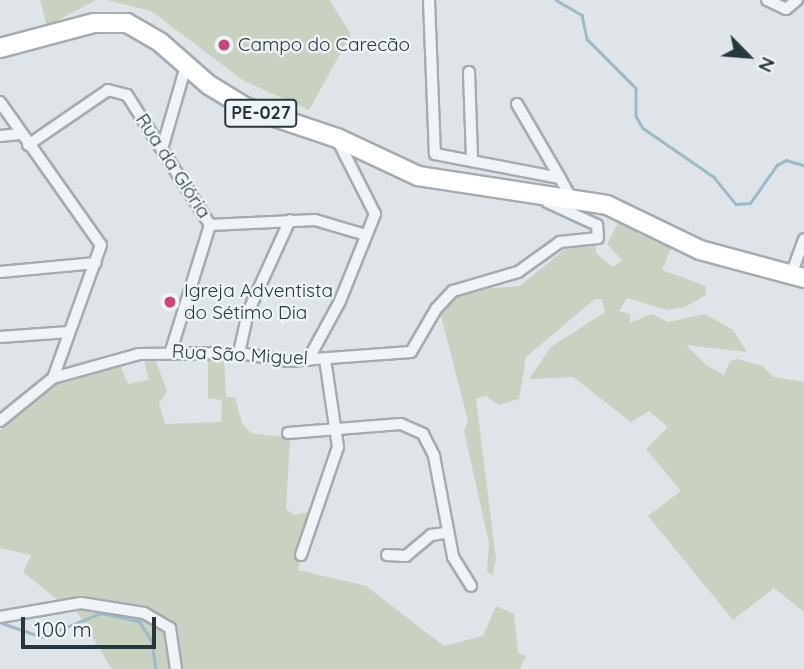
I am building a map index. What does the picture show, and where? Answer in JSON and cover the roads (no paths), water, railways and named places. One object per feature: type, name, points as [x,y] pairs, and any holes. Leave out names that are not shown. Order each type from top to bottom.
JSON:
[{"type":"main road","name":"PE-027","points":[[0,48],[111,21],[143,30],[186,66],[246,107],[337,138],[418,176],[570,196],[624,211],[725,260],[798,276]]},
{"type":"street","points":[[429,0],[435,154],[560,178]]},
{"type":"street","points":[[767,0],[786,9],[797,0]]},
{"type":"street","points":[[162,149],[186,66]]},
{"type":"street","points":[[469,72],[472,159]]},
{"type":"street","name":"Rua da Glória","points":[[28,145],[116,89],[127,95],[210,225],[171,351]]},
{"type":"street","points":[[0,102],[20,135],[99,239],[102,250],[53,378]]},
{"type":"street","points":[[517,104],[570,196]]},
{"type":"street","points":[[0,136],[20,135]]},
{"type":"street","points":[[308,360],[340,301],[374,208],[337,138]]},
{"type":"street","name":"Rua São Miguel","points":[[2,416],[53,378],[111,358],[171,351],[239,353],[308,360],[411,352],[436,309],[453,291],[518,272],[560,242],[598,238],[599,228],[590,220],[514,189]]},
{"type":"street","points":[[239,353],[248,312],[290,220]]},
{"type":"street","points":[[210,225],[315,220],[366,234]]},
{"type":"street","points":[[798,276],[804,239]]},
{"type":"street","points":[[0,272],[96,263]]},
{"type":"street","points":[[0,337],[69,332]]},
{"type":"street","points":[[301,555],[335,468],[336,428],[325,359]]},
{"type":"street","points":[[288,433],[401,424],[424,434],[434,456],[446,533],[471,586]]},
{"type":"street","points":[[387,555],[406,556],[426,538],[446,533]]},
{"type":"street","points":[[0,617],[81,603],[144,613],[170,628],[176,669]]},
{"type":"waterway","points":[[556,0],[582,15],[587,39],[636,88],[636,116],[643,128],[714,177],[736,204],[750,203],[777,165],[786,160],[804,165]]},
{"type":"waterway","points":[[2,623],[42,637],[101,613],[139,621],[152,641],[156,669]]},
{"type":"place","name":"Campo do Carecão","points":[[224,45]]},
{"type":"place","name":"Igreja Adventista do Sétimo Dia","points":[[170,302]]}]
